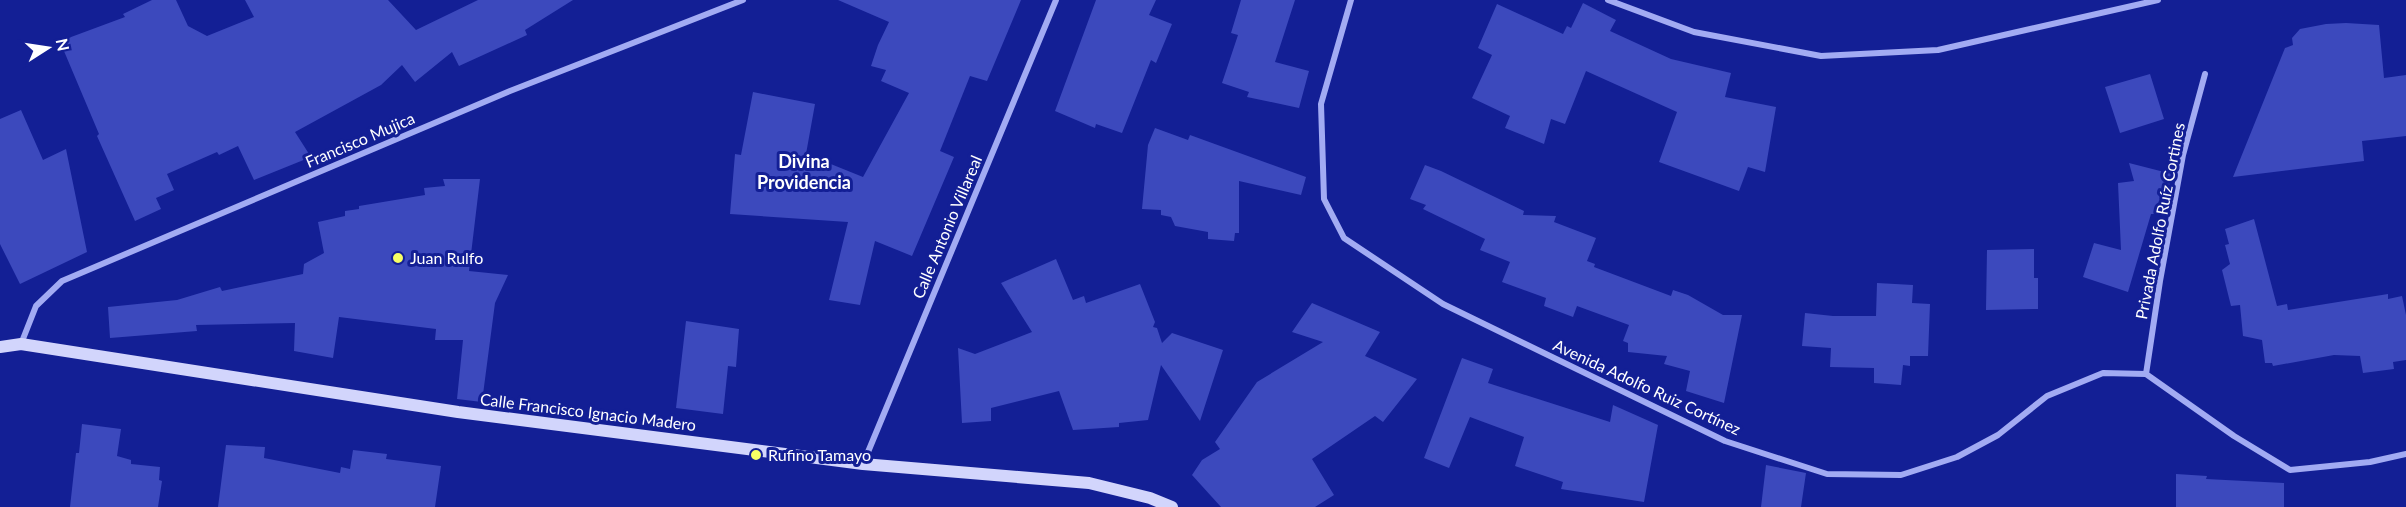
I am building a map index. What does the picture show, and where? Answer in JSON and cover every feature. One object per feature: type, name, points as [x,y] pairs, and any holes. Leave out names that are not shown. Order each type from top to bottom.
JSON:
[{"type":"main road","name":"Calle Francisco Ignacio Madero","points":[[0,347],[21,344],[458,412],[863,464],[1089,483],[1150,498],[1172,507]]},
{"type":"street","name":"Francisco Mujica","points":[[21,344],[36,306],[62,280],[510,91],[743,0]]},
{"type":"street","name":"Calle Antonio Villareal","points":[[863,464],[1056,0]]},
{"type":"street","name":"Avenida Adolfo Ruiz Cortínez","points":[[1351,0],[1321,104],[1324,199],[1344,238],[1443,303],[1725,441],[1827,474],[1901,476],[1957,457],[1998,435],[2047,396],[2103,373],[2146,374]]},
{"type":"street","points":[[1608,0],[1694,32],[1821,56],[1938,50],[2158,0]]},
{"type":"street","name":"Privada Adolfo Ruíz Cortines","points":[[2146,374],[2183,155],[2205,74]]},
{"type":"street","points":[[2146,374],[2234,436],[2290,470],[2370,462],[2406,454]]},
{"type":"building","points":[[152,0],[176,0],[188,26],[207,36],[254,17],[245,0],[388,0],[416,30],[478,0],[573,0],[525,30],[527,35],[459,66],[452,52],[415,82],[402,65],[381,85],[295,132],[311,157],[254,180],[238,146],[219,155],[217,152],[167,174],[174,190],[156,198],[161,209],[135,221],[97,136],[99,134],[61,44],[63,40],[125,17],[123,14]]},
{"type":"building","points":[[838,0],[1021,0],[987,81],[970,76],[940,151],[954,157],[912,256],[875,241],[860,305],[829,300],[848,222],[730,214],[735,154],[741,155],[753,92],[815,104],[806,154],[863,177],[909,93],[881,81],[886,70],[871,66],[889,22]]},
{"type":"building","points":[[1096,0],[1156,0],[1149,15],[1172,24],[1156,63],[1151,60],[1122,133],[1096,124],[1095,128],[1055,111]]},
{"type":"building","points":[[1241,0],[1295,0],[1275,62],[1309,71],[1299,108],[1247,97],[1249,92],[1222,83],[1238,35],[1231,33]]},
{"type":"building","points":[[1583,3],[1616,20],[1610,31],[1671,59],[1731,73],[1725,97],[1776,107],[1765,172],[1748,167],[1739,191],[1659,162],[1677,112],[1586,71],[1565,124],[1551,119],[1544,144],[1505,128],[1510,116],[1472,98],[1492,55],[1478,48],[1497,4],[1563,34],[1567,26],[1571,28]]},
{"type":"building","points":[[2346,23],[2379,25],[2384,78],[2406,75],[2406,136],[2362,141],[2364,161],[2233,177],[2285,48],[2293,45],[2292,38],[2300,29]]},
{"type":"building","points":[[2150,74],[2164,119],[2120,133],[2105,87]]},
{"type":"building","points":[[21,110],[43,160],[66,149],[87,252],[20,284],[0,244],[0,119]]},
{"type":"building","points":[[1155,128],[1188,140],[1190,135],[1306,177],[1301,195],[1239,181],[1239,233],[1235,233],[1234,241],[1208,239],[1208,232],[1175,226],[1171,217],[1161,215],[1161,210],[1142,209],[1148,145]]},
{"type":"building","points":[[2129,163],[2172,174],[2164,210],[2154,210],[2155,214],[2151,214],[2128,292],[2083,277],[2094,243],[2121,250],[2118,183],[2134,181]]},
{"type":"building","points":[[1425,165],[1524,211],[1523,215],[1556,216],[1554,222],[1596,238],[1587,261],[1595,264],[1594,267],[1671,296],[1673,290],[1688,295],[1723,315],[1742,315],[1724,403],[1686,391],[1690,371],[1664,364],[1667,356],[1628,352],[1628,343],[1623,341],[1629,325],[1577,306],[1573,317],[1544,306],[1546,298],[1502,282],[1510,262],[1480,250],[1485,239],[1423,209],[1426,205],[1410,199]]},
{"type":"building","points":[[443,179],[480,179],[469,271],[508,275],[495,303],[482,402],[457,399],[463,340],[435,340],[436,329],[339,317],[333,358],[294,351],[295,323],[196,325],[197,331],[110,338],[108,307],[177,300],[220,287],[222,291],[303,274],[304,264],[324,253],[318,222],[345,216],[345,211],[359,209],[359,206],[425,195],[424,188],[445,186]]},
{"type":"building","points":[[2254,219],[2277,306],[2287,304],[2288,310],[2388,294],[2388,299],[2402,296],[2406,315],[2406,360],[2393,362],[2394,369],[2363,373],[2360,356],[2334,355],[2273,366],[2272,363],[2265,363],[2262,340],[2243,336],[2240,305],[2231,306],[2222,270],[2230,264],[2225,245],[2229,244],[2225,229]]},
{"type":"building","points":[[2034,249],[2034,278],[2038,278],[2038,309],[1986,310],[1987,250]]},
{"type":"building","points":[[1056,259],[1073,300],[1084,296],[1086,303],[1140,284],[1155,322],[1153,327],[1157,328],[1162,343],[1172,333],[1223,350],[1200,421],[1161,365],[1148,420],[1119,423],[1119,427],[1073,430],[1059,391],[991,408],[991,421],[962,423],[958,348],[975,354],[1032,332],[1001,283]]},
{"type":"building","points":[[1877,283],[1913,285],[1912,303],[1930,304],[1928,356],[1910,356],[1910,366],[1903,365],[1901,385],[1874,383],[1874,368],[1830,367],[1831,348],[1802,346],[1805,313],[1833,316],[1876,316]]},
{"type":"building","points":[[1312,303],[1380,332],[1365,356],[1417,379],[1383,422],[1375,416],[1312,459],[1334,495],[1315,507],[1221,507],[1192,475],[1202,460],[1220,449],[1215,442],[1257,382],[1323,342],[1292,332]]},
{"type":"building","points":[[686,321],[739,329],[736,367],[728,366],[723,414],[676,408]]},
{"type":"building","points":[[1462,358],[1493,369],[1488,383],[1610,422],[1613,405],[1658,425],[1644,502],[1561,489],[1563,482],[1515,466],[1524,437],[1470,417],[1449,468],[1424,458]]},
{"type":"building","points":[[82,424],[121,429],[117,456],[131,460],[131,464],[160,467],[159,480],[162,481],[158,507],[70,507]]},
{"type":"building","points":[[226,445],[265,447],[264,458],[340,473],[341,467],[350,469],[353,450],[387,454],[386,459],[441,466],[435,507],[218,507]]},
{"type":"building","points":[[1766,465],[1806,473],[1801,507],[1761,507]]},
{"type":"building","points":[[2176,474],[2207,476],[2206,479],[2284,483],[2284,507],[2176,507]]},
{"type":"place","name":"Juan Rulfo","points":[[398,258]]},
{"type":"place","name":"Rufino Tamayo","points":[[756,455]]},
{"type":"district","name":"Divina Providencia","points":[[804,172]]}]
